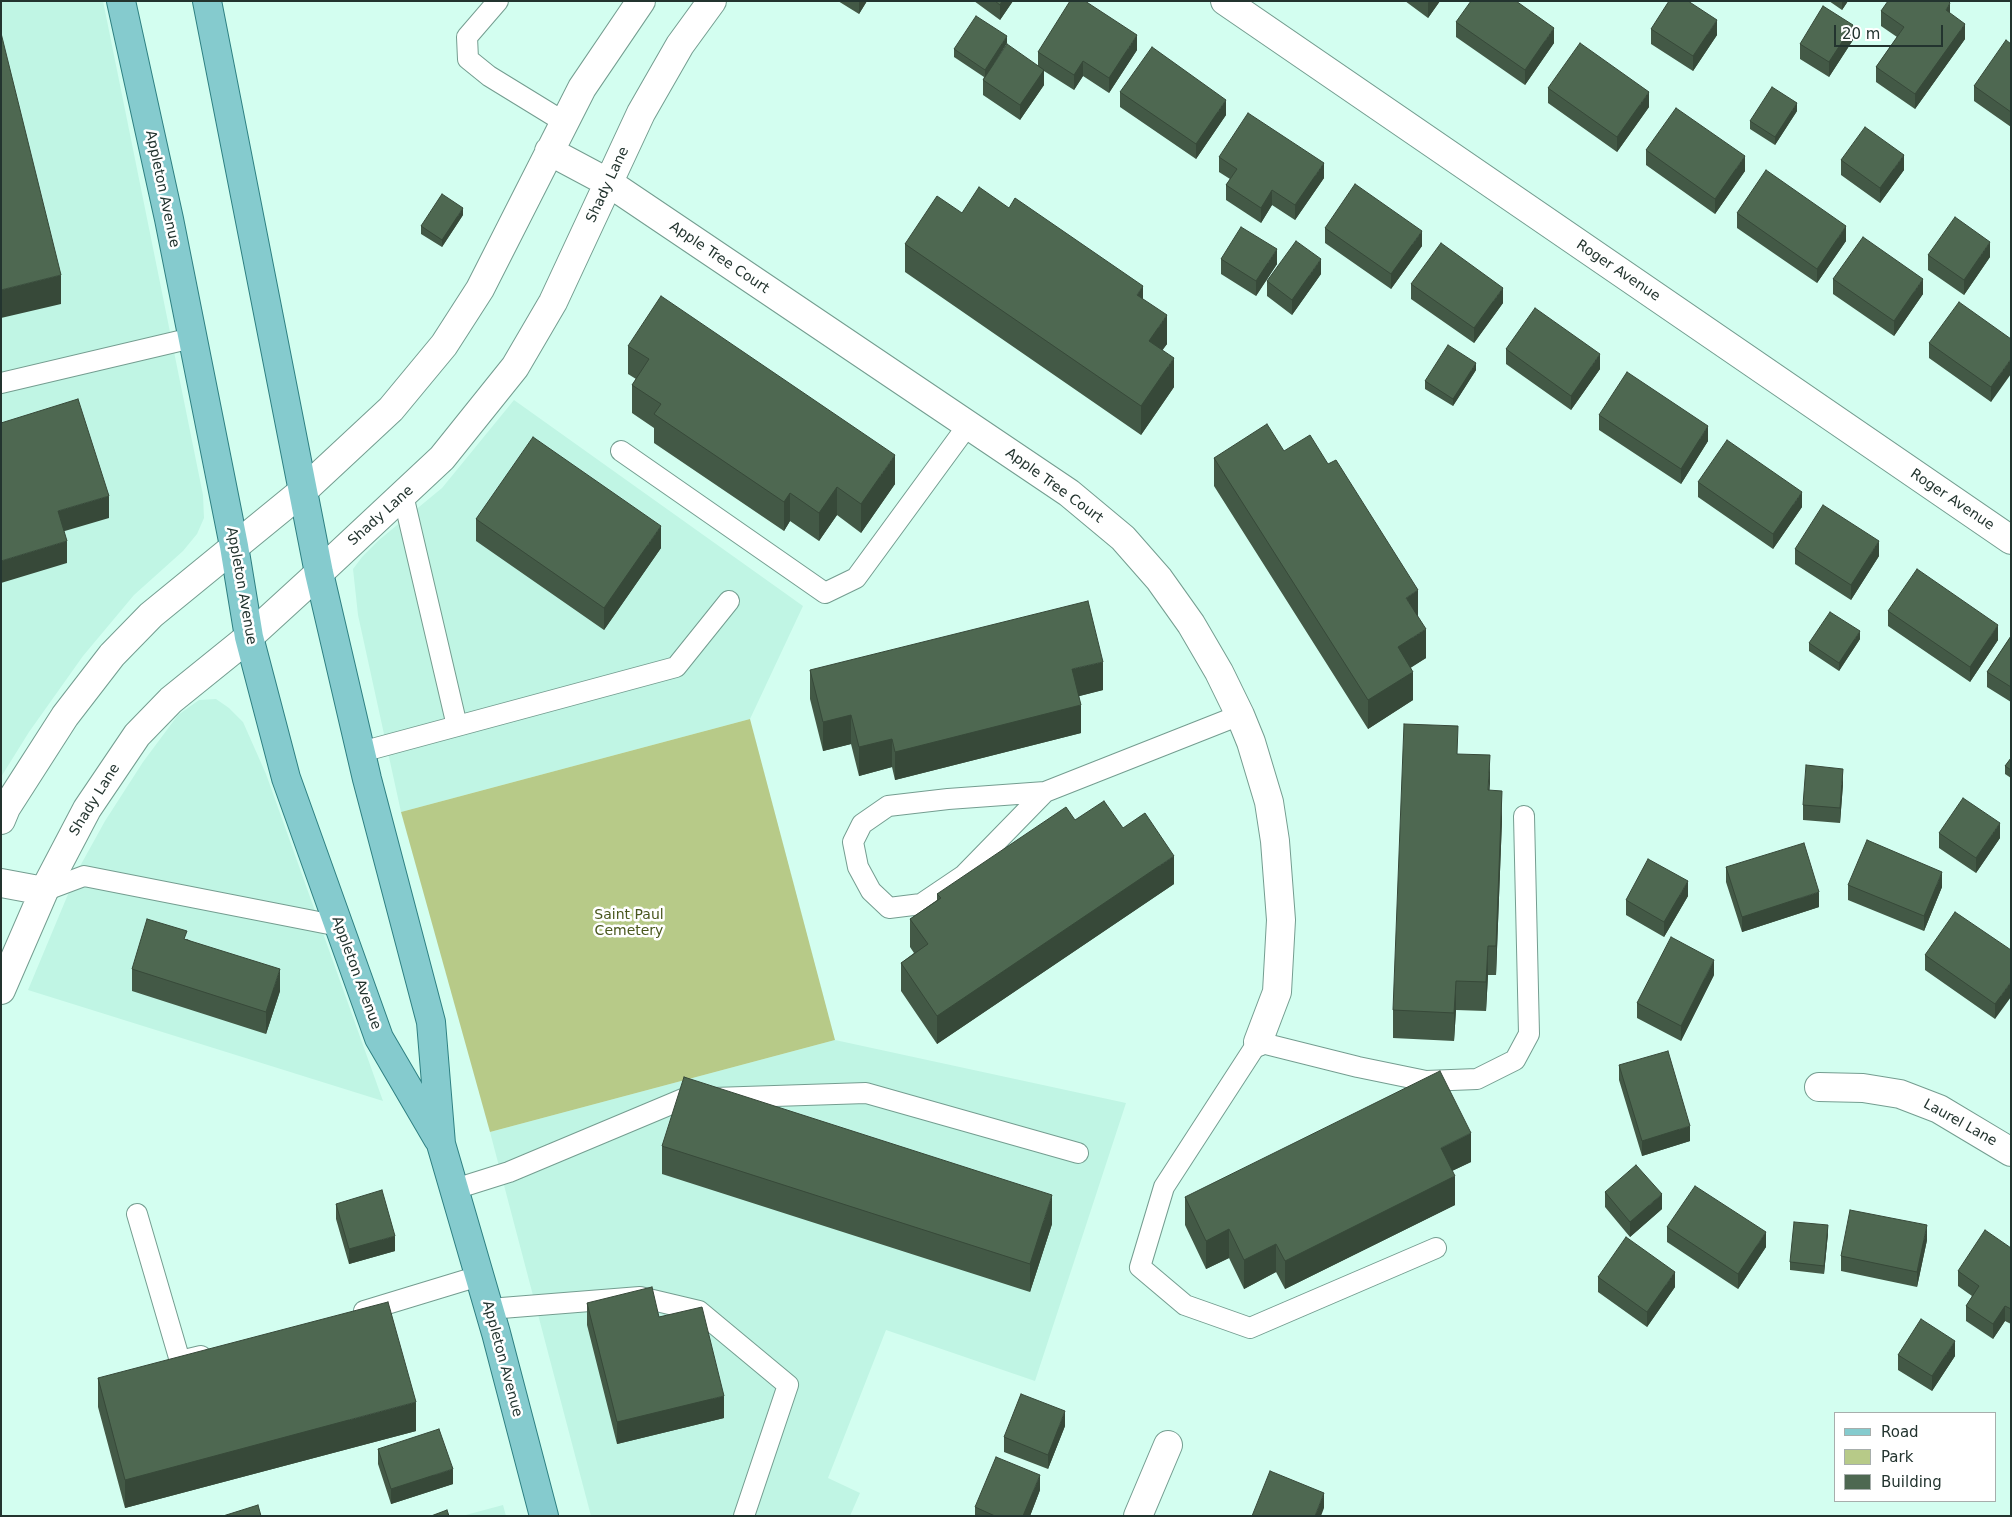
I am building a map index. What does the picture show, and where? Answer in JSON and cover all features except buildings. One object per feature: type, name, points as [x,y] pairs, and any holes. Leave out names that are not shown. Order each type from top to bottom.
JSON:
[{"type":"main road","name":"Appleton Avenue","points":[[121,1],[156,155],[234,546],[249,637],[286,778],[379,1038],[441,1144]]},
{"type":"main road","name":"Appleton Avenue","points":[[207,1],[319,573],[361,752],[431,1022],[441,1144],[489,1309],[544,1516]]},
{"type":"street","points":[[1,820],[6,808],[65,716],[112,655],[151,615],[304,490],[391,409],[444,345],[480,289],[582,88],[641,1]]},
{"type":"street","name":"Shady Lane","points":[[1,990],[44,891],[87,808],[137,735],[172,700],[249,637],[442,458],[515,367],[553,302],[641,113],[680,45],[712,1]]},
{"type":"street","name":"Roger Avenue","points":[[1225,1],[2011,540]]},
{"type":"street","name":"Apple Tree Court","points":[[549,151],[609,183],[1069,494],[1122,538],[1158,579],[1192,624],[1219,672],[1240,715],[1269,802],[1276,842],[1281,920],[1277,992],[1258,1042]]},
{"type":"street","points":[[1,883],[44,891]]},
{"type":"street","name":"Laurel Lane","points":[[1819,1086],[1863,1088],[1900,1094],[1938,1109],[2011,1152]]},
{"type":"street","points":[[1138,1516],[1168,1445]]},
{"type":"lane","points":[[498,1],[467,37],[468,59],[489,76],[564,122]]},
{"type":"lane","points":[[1,382],[192,338]]},
{"type":"lane","points":[[621,451],[825,593],[856,578],[968,425]]},
{"type":"lane","points":[[403,495],[457,726]]},
{"type":"lane","points":[[361,752],[676,667],[729,602]]},
{"type":"lane","points":[[1045,792],[964,875],[921,904],[889,908],[871,891],[858,867],[853,842],[862,824],[888,806],[948,799],[1045,792],[1240,715]]},
{"type":"lane","points":[[1436,1248],[1250,1328],[1185,1305],[1140,1267],[1164,1187],[1258,1042],[1358,1067],[1426,1081],[1477,1079],[1515,1060],[1529,1034],[1524,816]]},
{"type":"lane","points":[[44,891],[84,876],[339,926]]},
{"type":"lane","points":[[454,1189],[510,1172],[683,1099],[866,1093],[1078,1153]]},
{"type":"lane","points":[[137,1214],[180,1361],[215,1353]]},
{"type":"lane","points":[[346,1316],[479,1276]]},
{"type":"lane","points":[[489,1309],[640,1296],[699,1312],[788,1385],[744,1516]]},
{"type":"shaded area","points":[[1,1],[103,1],[203,495],[204,518],[197,534],[183,551],[134,595],[83,656],[29,732],[1,777]]},
{"type":"shaded area","points":[[514,400],[803,606],[750,719],[401,812],[358,615],[353,569],[379,540],[442,488]]},
{"type":"shaded area","points":[[216,699],[229,708],[243,722],[266,774],[383,1101],[28,990],[79,868],[105,821],[143,762],[178,715],[199,700]]},
{"type":"shaded area","points":[[835,1040],[1126,1103],[1035,1381],[886,1330],[828,1478],[860,1493],[850,1516],[591,1516],[490,1132]]},
{"type":"shaded area","points":[[503,1505],[506,1516],[462,1516]]},
{"type":"green space","name":"Saint Paul Cemetery","points":[[750,719],[835,1040],[490,1132],[401,812]]}]
